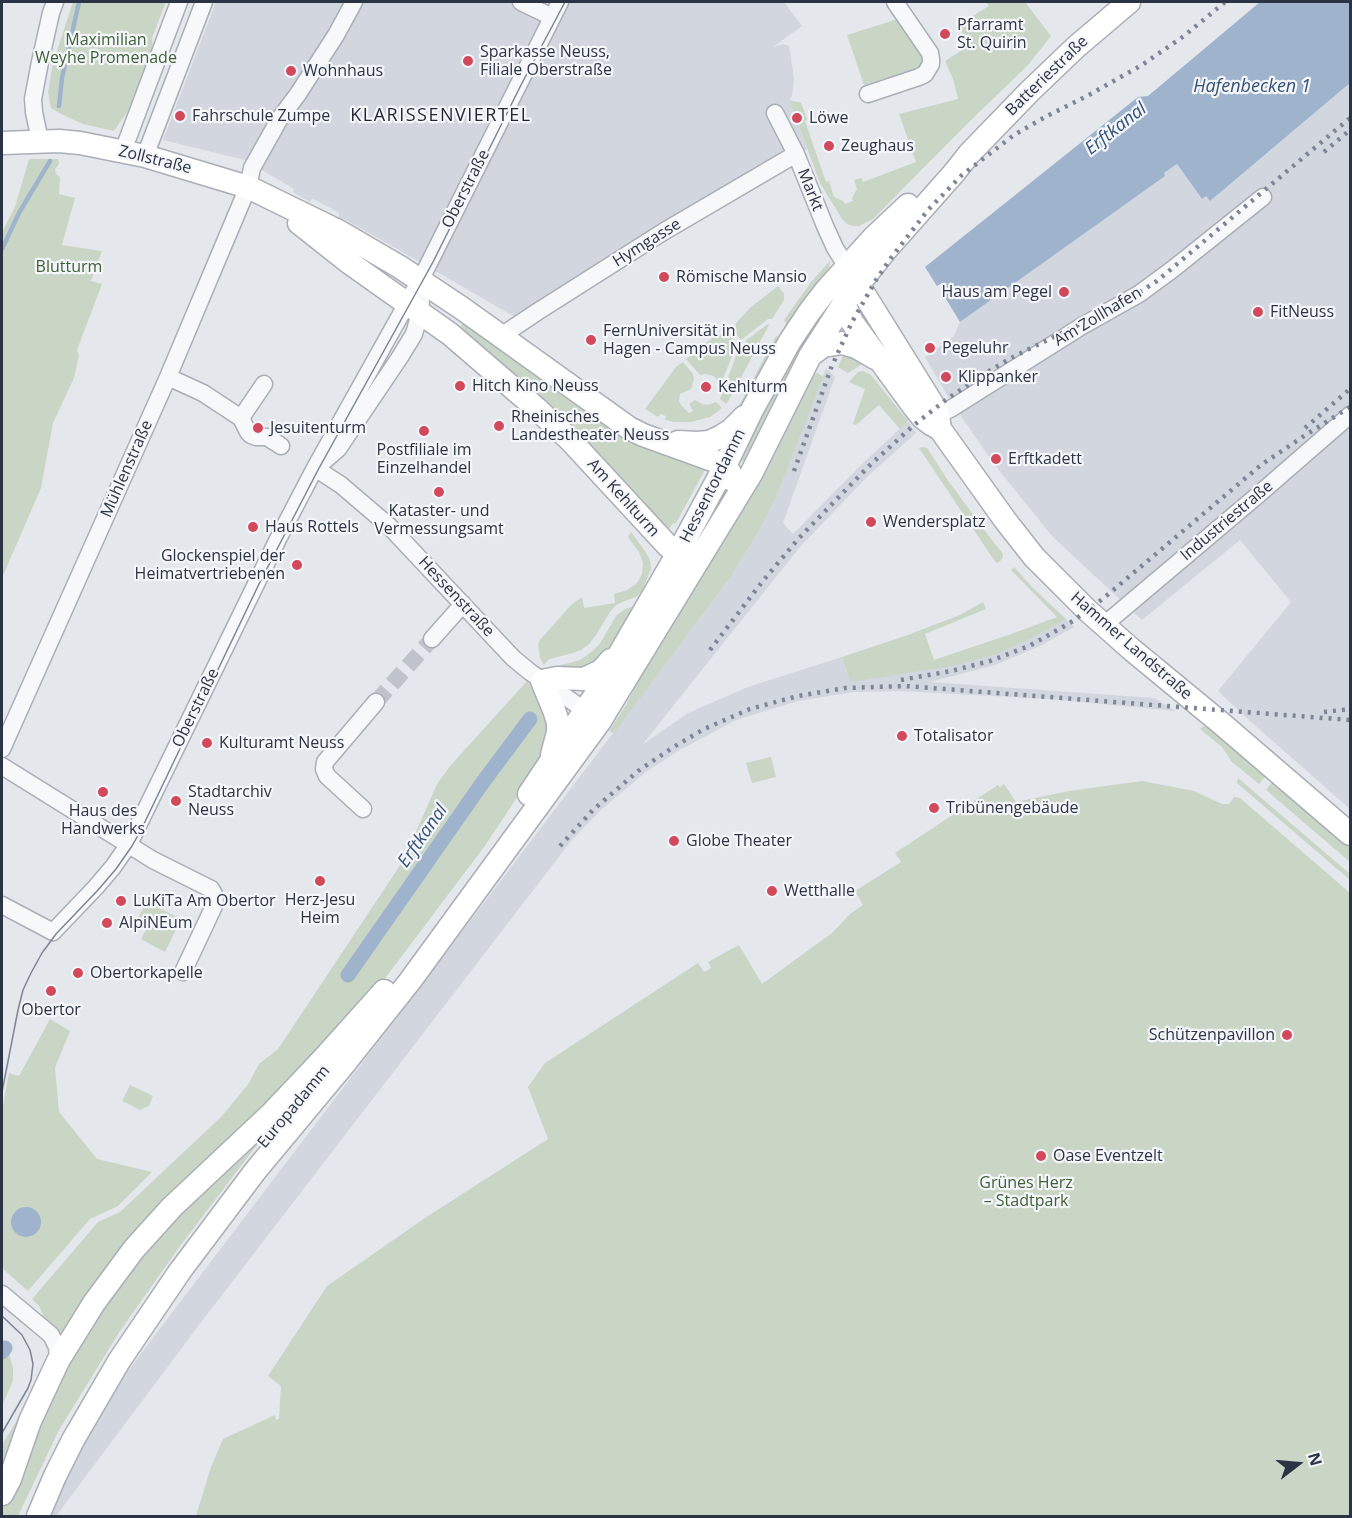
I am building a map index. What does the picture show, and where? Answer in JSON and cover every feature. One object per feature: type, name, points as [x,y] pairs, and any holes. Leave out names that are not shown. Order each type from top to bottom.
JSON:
[{"type":"main road","name":"Batteriestraße","points":[[850,285],[885,251],[969,154],[1030,91],[1076,47],[1129,2]]},
{"type":"main road","name":"Zollstraße","points":[[2,143],[40,141],[80,143],[134,154],[257,192],[340,232],[420,280]]},
{"type":"main road","name":"Zollstraße","points":[[257,192],[413,308]]},
{"type":"main road","points":[[420,280],[629,428],[725,466],[732,481],[729,511]]},
{"type":"main road","points":[[810,311],[832,302],[850,285]]},
{"type":"main road","name":"Hessentordamm","points":[[593,716],[618,655],[678,553],[789,341],[827,289],[850,285]]},
{"type":"main road","name":"Hessentordamm","points":[[593,716],[710,543],[764,449],[811,355],[850,285]]},
{"type":"main road","name":"Hammer Landstraße","points":[[850,285],[877,317],[935,408],[934,421]]},
{"type":"main road","name":"Hammer Landstraße","points":[[850,285],[852,322],[880,361],[934,421],[1025,547],[1071,595],[1104,625],[1350,834]]},
{"type":"main road","name":"Am Kehlturm","points":[[413,308],[450,334],[536,408],[598,470],[658,537],[678,553]]},
{"type":"main road","name":"Hammer Landstraße","points":[[811,355],[824,346],[842,343],[856,346],[880,361]]},
{"type":"main road","points":[[654,439],[683,443],[709,441],[731,430],[752,410]]},
{"type":"main road","points":[[678,553],[695,552],[710,543]]},
{"type":"main road","points":[[548,768],[558,732],[558,722],[542,681],[557,678],[585,679],[601,671],[618,655]]},
{"type":"main road","name":"Europadamm","points":[[26,1516],[110,1357],[173,1262],[249,1161],[340,1051],[399,974],[548,768],[593,716]]},
{"type":"main road","name":"Europadamm","points":[[38,1516],[68,1437],[180,1271],[256,1170],[410,981],[593,716]]},
{"type":"main road","points":[[2,1494],[10,1479],[30,1421],[58,1361],[94,1303],[134,1249],[172,1207],[278,1106],[399,974]]},
{"type":"street","points":[[40,141],[33,112],[33,99],[55,2]]},
{"type":"street","points":[[134,154],[179,2]]},
{"type":"street","points":[[134,154],[204,2]]},
{"type":"street","name":"Mühlenstraße","points":[[2,749],[168,377],[257,192],[252,168],[280,118],[336,35],[354,2]]},
{"type":"street","points":[[521,2],[552,17]]},
{"type":"street","name":"Oberstraße","points":[[2,905],[53,932],[96,887],[129,844],[315,468],[413,308],[420,280],[560,2]]},
{"type":"street","points":[[868,94],[919,77],[925,74],[931,64],[930,53],[895,2]]},
{"type":"street","name":"Markt","points":[[775,112],[796,154],[850,285]]},
{"type":"street","name":"Hymgasse","points":[[501,336],[663,232],[796,154]]},
{"type":"street","name":"Am Zollhafen","points":[[934,421],[1082,326],[1139,294],[1263,197]]},
{"type":"street","points":[[168,377],[203,393],[241,418],[251,435],[267,437],[282,446]]},
{"type":"street","points":[[241,418],[264,384]]},
{"type":"street","name":"Industriestraße","points":[[1104,625],[1350,415]]},
{"type":"street","name":"Hessenstraße","points":[[315,468],[341,485],[389,526],[513,658],[593,716]]},
{"type":"street","points":[[432,639],[463,604]]},
{"type":"street","points":[[363,809],[327,776],[324,770],[325,762],[376,702]]},
{"type":"street","points":[[2,766],[153,860],[211,889],[214,894],[214,906],[183,972]]},
{"type":"street","points":[[2,1294],[51,1335],[57,1347],[58,1361]]},
{"type":"shaded area","points":[[216,2],[784,2],[802,26],[773,47],[784,44],[789,46],[794,79],[792,96],[789,100],[807,149],[520,320],[344,219],[339,219],[339,213],[312,198],[310,202],[293,192],[294,189],[245,160],[163,140]]},
{"type":"shaded area","points":[[1350,83],[1350,809],[1218,691],[1291,602],[1240,540],[1142,620],[1052,536],[994,464],[950,400],[925,357],[954,336],[960,322],[1177,164],[1201,198],[1206,196],[1210,201]]},
{"type":"shaded area","points":[[826,368],[835,377],[783,523],[793,534],[908,421],[916,433],[867,477],[800,547],[642,745],[688,713],[748,687],[842,657],[850,682],[1034,637],[1066,619],[1074,627],[1040,646],[995,665],[930,682],[1154,698],[1176,711],[1049,699],[900,691],[853,692],[798,701],[736,720],[678,751],[646,772],[602,809],[571,841],[202,1321],[56,1516],[45,1516],[62,1478],[111,1393],[729,579],[758,533],[778,493]]},
{"type":"green space","name":"Maximilian Weyhe Promenade","points":[[73,2],[166,2],[152,38],[153,54],[136,99],[114,131],[83,124],[51,108],[48,92],[53,63]]},
{"type":"green space","points":[[986,2],[1025,2],[1051,36],[1028,65],[873,219],[859,226],[847,224],[820,183],[789,100],[801,103],[826,182],[829,181],[834,197],[845,204],[853,201],[852,198],[857,189],[854,180],[861,178],[863,182],[916,162],[899,114],[958,99],[945,61],[970,45],[958,25],[989,6]]},
{"type":"green space","points":[[898,19],[923,62],[919,68],[864,85],[847,35]]},
{"type":"green space","name":"Blutturm","points":[[29,159],[58,159],[59,164],[55,169],[56,174],[60,177],[59,194],[75,198],[62,245],[102,251],[91,281],[102,284],[77,350],[79,355],[74,378],[53,423],[41,488],[2,578],[2,232],[15,207]]},
{"type":"green space","points":[[830,261],[829,268],[805,298],[787,326],[784,320],[811,282]]},
{"type":"green space","points":[[778,286],[784,294],[784,300],[772,319],[768,319],[741,340],[735,329],[736,323],[750,308]]},
{"type":"green space","points":[[462,317],[707,466],[676,523],[672,524],[668,531],[461,333]]},
{"type":"green space","points":[[768,324],[726,404],[720,399],[739,349],[743,354],[750,348],[745,341]]},
{"type":"green space","points":[[722,334],[732,337],[737,344],[720,386],[714,376],[700,375],[686,359],[715,336]]},
{"type":"green space","points":[[776,336],[781,338],[740,413],[724,421],[733,414],[741,402]]},
{"type":"green space","points":[[792,354],[800,360],[745,464],[737,454]]},
{"type":"green space","points":[[843,355],[851,356],[864,363],[848,373],[838,367]]},
{"type":"green space","points":[[683,362],[693,374],[694,379],[691,389],[680,394],[679,401],[689,413],[693,411],[689,404],[695,400],[707,405],[716,402],[722,408],[710,417],[691,422],[674,422],[665,420],[666,416],[660,414],[658,417],[645,409],[676,367]]},
{"type":"green space","points":[[863,371],[871,375],[908,421],[900,429],[879,405],[856,425],[853,424],[865,389],[849,382],[858,372]]},
{"type":"green space","points":[[818,373],[823,377],[778,493],[758,533],[729,579],[614,733],[609,731],[773,453],[775,454],[812,375]]},
{"type":"green space","points":[[919,448],[927,448],[947,479],[1003,554],[999,562],[996,563]]},
{"type":"green space","points":[[631,532],[650,560],[651,569],[642,591],[636,597],[615,606],[589,644],[573,653],[549,659],[544,665],[540,658],[538,645],[540,640],[571,605],[582,597],[584,608],[615,603],[614,594],[627,590],[637,583],[642,574],[643,563],[639,552],[628,537]]},
{"type":"green space","points":[[1014,567],[1066,619],[996,654],[952,666],[850,682],[842,657],[960,615],[983,602],[986,609],[925,634],[934,660],[1057,617],[1011,570]]},
{"type":"green space","points":[[638,605],[608,653],[591,668],[555,670],[558,666],[580,660],[590,653],[599,645],[616,616],[625,609]]},
{"type":"green space","points":[[527,681],[541,700],[551,727],[542,760],[484,847],[374,993],[61,1339],[46,1322],[39,1306],[32,1299],[98,1222],[120,1212],[222,1116],[249,1083],[259,1064],[278,1049],[405,857],[437,784],[451,765]],"holes":[[[527,717],[533,722],[486,784],[353,978],[345,973],[478,780]]]},
{"type":"green space","points":[[1207,726],[1266,776],[1259,784],[1232,762],[1222,747],[1200,729]]},
{"type":"green space","points":[[771,757],[776,777],[752,783],[746,763]]},
{"type":"green space","points":[[1238,778],[1350,874],[1350,880],[1237,783]]},
{"type":"green space","name":"Grünes Herz – Stadtpark","points":[[1142,781],[1194,791],[1222,804],[1229,804],[1234,797],[1240,798],[1350,893],[1350,1516],[196,1516],[211,1467],[223,1439],[275,1415],[276,1420],[279,1419],[281,1386],[268,1376],[327,1286],[425,1218],[548,1139],[528,1087],[545,1063],[698,963],[704,972],[711,968],[708,962],[739,945],[762,984],[832,933],[850,914],[863,905],[855,891],[901,862],[895,853],[998,785],[1000,787],[1004,784],[1016,802],[1069,791]]},
{"type":"green space","points":[[1273,781],[1350,848],[1350,862],[1266,790]]},
{"type":"green space","points":[[147,902],[181,919],[165,952],[141,939],[146,930],[135,923]]},
{"type":"green space","points":[[50,1019],[70,1031],[55,1068],[59,1112],[97,1159],[152,1172],[118,1206],[90,1219],[28,1291],[2,1268],[2,1110],[9,1073],[19,1076]]},
{"type":"green space","points":[[130,1085],[153,1096],[149,1106],[140,1110],[122,1101]]},
{"type":"green space","points":[[253,1142],[257,1145],[180,1246],[120,1331],[59,1430],[18,1516],[2,1516],[2,1508],[10,1499],[58,1380],[136,1256]]},
{"type":"green space","points":[[2,1343],[8,1350],[13,1368],[13,1381],[2,1406]]},
{"type":"green space","points":[[28,1402],[2,1474],[2,1445]]},
{"type":"water","name":"Hafenbecken 1","points":[[1260,2],[1350,2],[1350,83],[1210,201],[1206,196],[1202,199],[1177,164],[1164,173],[1165,176],[960,322],[943,294],[947,291],[942,283],[937,286],[925,267],[1138,97],[1148,96]]},
{"type":"water","points":[[26,1207],[32,1208],[40,1216],[40,1228],[32,1236],[26,1237],[20,1236],[12,1228],[11,1222],[12,1216],[20,1208]]},
{"type":"waterway","points":[[59,106],[62,78],[79,2]]},
{"type":"waterway","points":[[2,249],[19,213],[50,161]]},
{"type":"waterway","name":"Erftkanal","points":[[348,975],[483,782],[530,719]]},
{"type":"waterway","name":"Erftkanal","points":[[2,1352],[5,1348]]},
{"type":"tunnel","points":[[376,702],[432,639]]},
{"type":"tram line","points":[[2,1092],[18,1010],[23,990],[31,973],[56,934],[116,869],[142,828],[259,584],[318,470],[433,262],[565,2]]},
{"type":"tram line","points":[[2,1316],[22,1335],[30,1350],[33,1364],[28,1388],[2,1433]]},
{"type":"railway","points":[[794,471],[831,368],[852,322],[876,280],[928,210],[962,175],[1014,135],[1142,65],[1184,36],[1225,2]]},
{"type":"railway","points":[[710,650],[799,538],[869,466],[914,425],[947,399],[989,371],[1121,304],[1157,281],[1350,118]]},
{"type":"railway","points":[[1324,152],[1350,130]]},
{"type":"railway","points":[[1305,428],[1350,389]]},
{"type":"railway","points":[[901,680],[990,661],[1029,646],[1073,621],[1105,597],[1261,465],[1350,407]]},
{"type":"railway","points":[[560,846],[593,810],[638,771],[704,729],[750,709],[798,696],[845,688],[905,686],[1350,720]]},
{"type":"railway","points":[[1324,712],[1350,709]]},
{"type":"place","name":"Pfarramt St. Quirin","points":[[945,34]]},
{"type":"place","name":"Sparkasse Neuss, Filiale Oberstraße","points":[[468,61]]},
{"type":"place","name":"Wohnhaus","points":[[291,71]]},
{"type":"place","name":"Fahrschule Zumpe","points":[[180,116]]},
{"type":"place","name":"Löwe","points":[[797,118]]},
{"type":"place","name":"Zeughaus","points":[[829,146]]},
{"type":"place","name":"Römische Mansio","points":[[664,277]]},
{"type":"place","name":"Haus am Pegel","points":[[1064,292]]},
{"type":"place","name":"FitNeuss","points":[[1258,312]]},
{"type":"place","name":"FernUniversität in Hagen - Campus Neuss","points":[[591,340]]},
{"type":"place","name":"Pegeluhr","points":[[930,348]]},
{"type":"place","name":"Klippanker","points":[[946,377]]},
{"type":"place","name":"Hitch Kino Neuss","points":[[460,386]]},
{"type":"place","name":"Kehlturm","points":[[706,387]]},
{"type":"place","name":"Rheinisches Landestheater Neuss","points":[[499,426]]},
{"type":"place","name":"Jesuitenturm","points":[[258,428]]},
{"type":"place","name":"Postfiliale im Einzelhandel","points":[[424,431]]},
{"type":"place","name":"Erftkadett","points":[[996,459]]},
{"type":"place","name":"Kataster- und Vermessungsamt","points":[[439,492]]},
{"type":"place","name":"Wendersplatz","points":[[871,522]]},
{"type":"place","name":"Haus Rottels","points":[[253,527]]},
{"type":"place","name":"Glockenspiel der Heimatvertriebenen","points":[[297,565]]},
{"type":"place","name":"Totalisator","points":[[902,736]]},
{"type":"place","name":"Kulturamt Neuss","points":[[207,743]]},
{"type":"place","name":"Haus des Handwerks","points":[[103,792]]},
{"type":"place","name":"Stadtarchiv Neuss","points":[[176,801]]},
{"type":"place","name":"Tribünengebäude","points":[[934,808]]},
{"type":"place","name":"Globe Theater","points":[[674,841]]},
{"type":"place","name":"Herz-Jesu Heim","points":[[320,881]]},
{"type":"place","name":"Wetthalle","points":[[772,891]]},
{"type":"place","name":"LuKiTa Am Obertor","points":[[121,901]]},
{"type":"place","name":"AlpiNEum","points":[[107,923]]},
{"type":"place","name":"Obertorkapelle","points":[[78,973]]},
{"type":"place","name":"Obertor","points":[[51,991]]},
{"type":"place","name":"Schützenpavillon","points":[[1287,1035]]},
{"type":"place","name":"Oase Eventzelt","points":[[1041,1156]]},
{"type":"district","name":"KLARISSENVIERTEL","points":[[441,116]]}]
